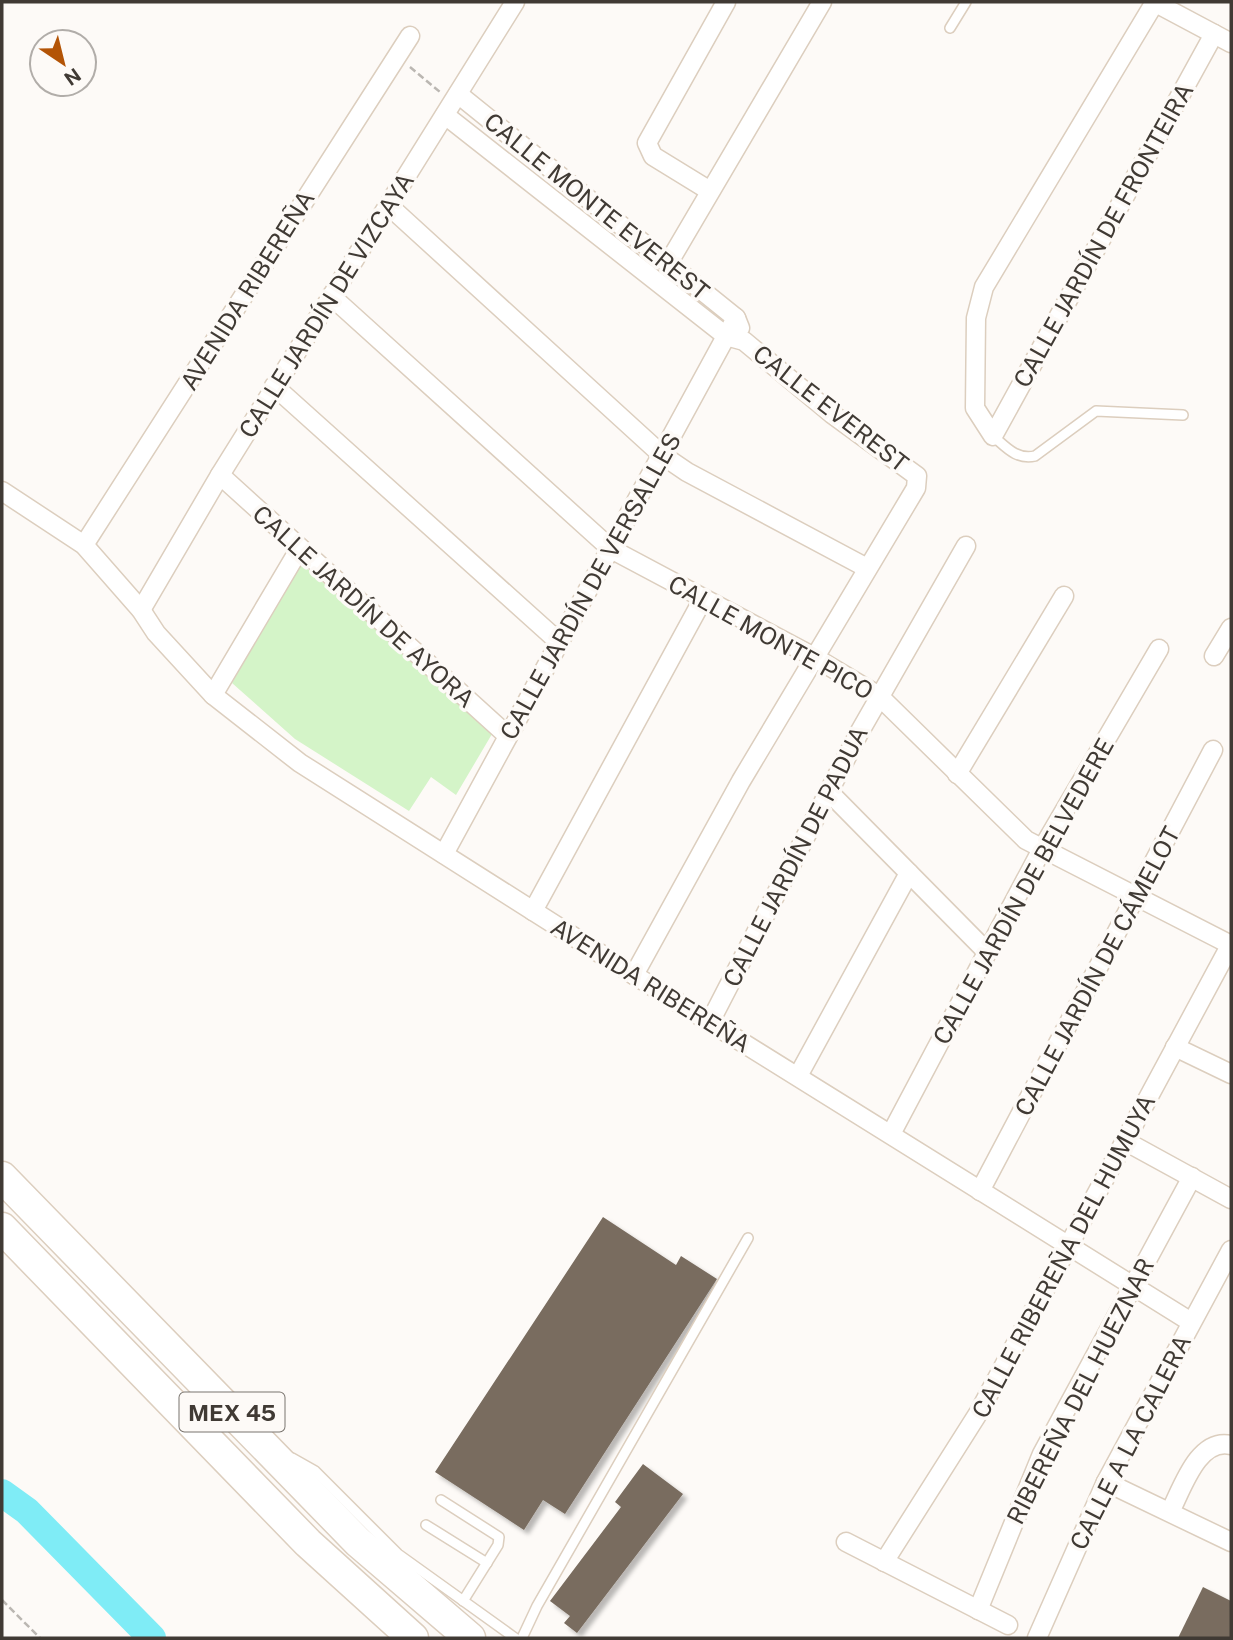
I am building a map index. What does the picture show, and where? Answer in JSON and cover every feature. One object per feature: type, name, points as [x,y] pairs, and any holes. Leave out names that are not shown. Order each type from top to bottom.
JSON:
[{"type":"highway","name":"MEX 45","points":[[2,1177],[264,1472],[336,1571],[405,1634]]},
{"type":"highway","name":"MEX 45","points":[[2,1228],[264,1472],[378,1548],[470,1638]]},
{"type":"street","name":"CALLE JARDÍN DE VIZCAYA","points":[[141,610],[219,475],[515,2]]},
{"type":"street","points":[[710,191],[653,156],[647,143],[726,2]]},
{"type":"street","points":[[669,262],[822,2]]},
{"type":"street","points":[[993,436],[975,408],[976,317],[984,287],[1155,2],[1231,43]]},
{"type":"street","name":"CALLE JARDÍN DE FRONTEIRA","points":[[993,436],[1214,34]]},
{"type":"street","name":"AVENIDA RIBEREÑA","points":[[85,545],[410,36]]},
{"type":"street","name":"CALLE MONTE EVEREST","points":[[452,104],[669,262],[736,318]]},
{"type":"street","name":"CALLE MONTE EVEREST","points":[[452,104],[726,336]]},
{"type":"street","points":[[388,205],[662,455],[687,472],[867,568],[712,831],[634,975]]},
{"type":"street","name":"CALLE MONTE PICO","points":[[331,296],[611,549],[814,657],[879,696],[1010,827],[1042,849],[1231,945]]},
{"type":"street","name":"CALLE JARDÍN DE VERSALLES","points":[[444,854],[736,318]]},
{"type":"street","name":"CALLE EVEREST","points":[[736,318],[744,341]]},
{"type":"street","name":"CALLE EVEREST","points":[[726,336],[744,341],[821,405],[917,476],[916,488],[867,568]]},
{"type":"street","points":[[274,386],[559,642]]},
{"type":"street","name":"CALLE JARDÍN DE AYORA","points":[[219,475],[508,736]]},
{"type":"street","name":"AVENIDA RIBEREÑA","points":[[2,491],[85,545],[141,610],[156,633],[213,695],[300,763],[1191,1322]]},
{"type":"street","name":"CALLE JARDÍN DE PADUA","points":[[710,1022],[828,791],[966,545]]},
{"type":"street","points":[[213,695],[300,548]]},
{"type":"street","points":[[957,774],[1064,596]]},
{"type":"street","points":[[533,911],[703,599]]},
{"type":"street","points":[[1214,656],[1231,628]]},
{"type":"street","name":"CALLE JARDÍN DE BELVEDERE","points":[[891,1134],[1042,849],[1158,649]]},
{"type":"street","name":"CALLE JARDÍN DE CÁMELOT","points":[[981,1191],[1213,750]]},
{"type":"street","points":[[828,791],[986,951]]},
{"type":"street","points":[[798,1076],[909,873]]},
{"type":"street","name":"CALLE RIBEREÑA DEL HUMUYA","points":[[884,1562],[979,1412],[1231,945]]},
{"type":"street","points":[[1175,1047],[1231,1074]]},
{"type":"street","points":[[1125,1141],[1231,1199]]},
{"type":"street","name":"RIBEREÑA DEL HUEZNAR","points":[[978,1610],[1042,1454],[1192,1177]]},
{"type":"street","name":"CALLE A LA CALERA","points":[[1037,1638],[1106,1482],[1231,1250]]},
{"type":"street","points":[[1170,1512],[1207,1449],[1220,1444],[1231,1445]]},
{"type":"street","points":[[1106,1482],[1231,1542]]},
{"type":"street","points":[[846,1542],[1008,1625]]},
{"type":"lane","points":[[950,28],[966,2]]},
{"type":"lane","points":[[993,436],[1012,453],[1026,458],[1035,456],[1096,411],[1184,415]]},
{"type":"lane","points":[[522,1638],[537,1606],[748,1238]]},
{"type":"lane","points":[[440,1500],[497,1533],[498,1545],[463,1601]]},
{"type":"lane","points":[[426,1525],[487,1563]]},
{"type":"lane","points":[[378,1548],[463,1601],[515,1638]]},
{"type":"path","points":[[397,56],[452,104]]},
{"type":"path","points":[[2,1600],[40,1638]]},
{"type":"green space","points":[[300,562],[492,734],[456,795],[431,777],[409,811],[295,739],[232,683]]},
{"type":"building","points":[[603,1217],[676,1265],[681,1256],[717,1279],[565,1514],[543,1500],[524,1530],[435,1472]]},
{"type":"building","points":[[643,1464],[683,1494],[577,1633],[564,1623],[570,1616],[550,1601],[621,1507],[615,1502]]},
{"type":"building","points":[[1203,1587],[1231,1601],[1231,1638],[1178,1638]]},
{"type":"waterway","points":[[2,1493],[27,1511],[152,1638]]}]
